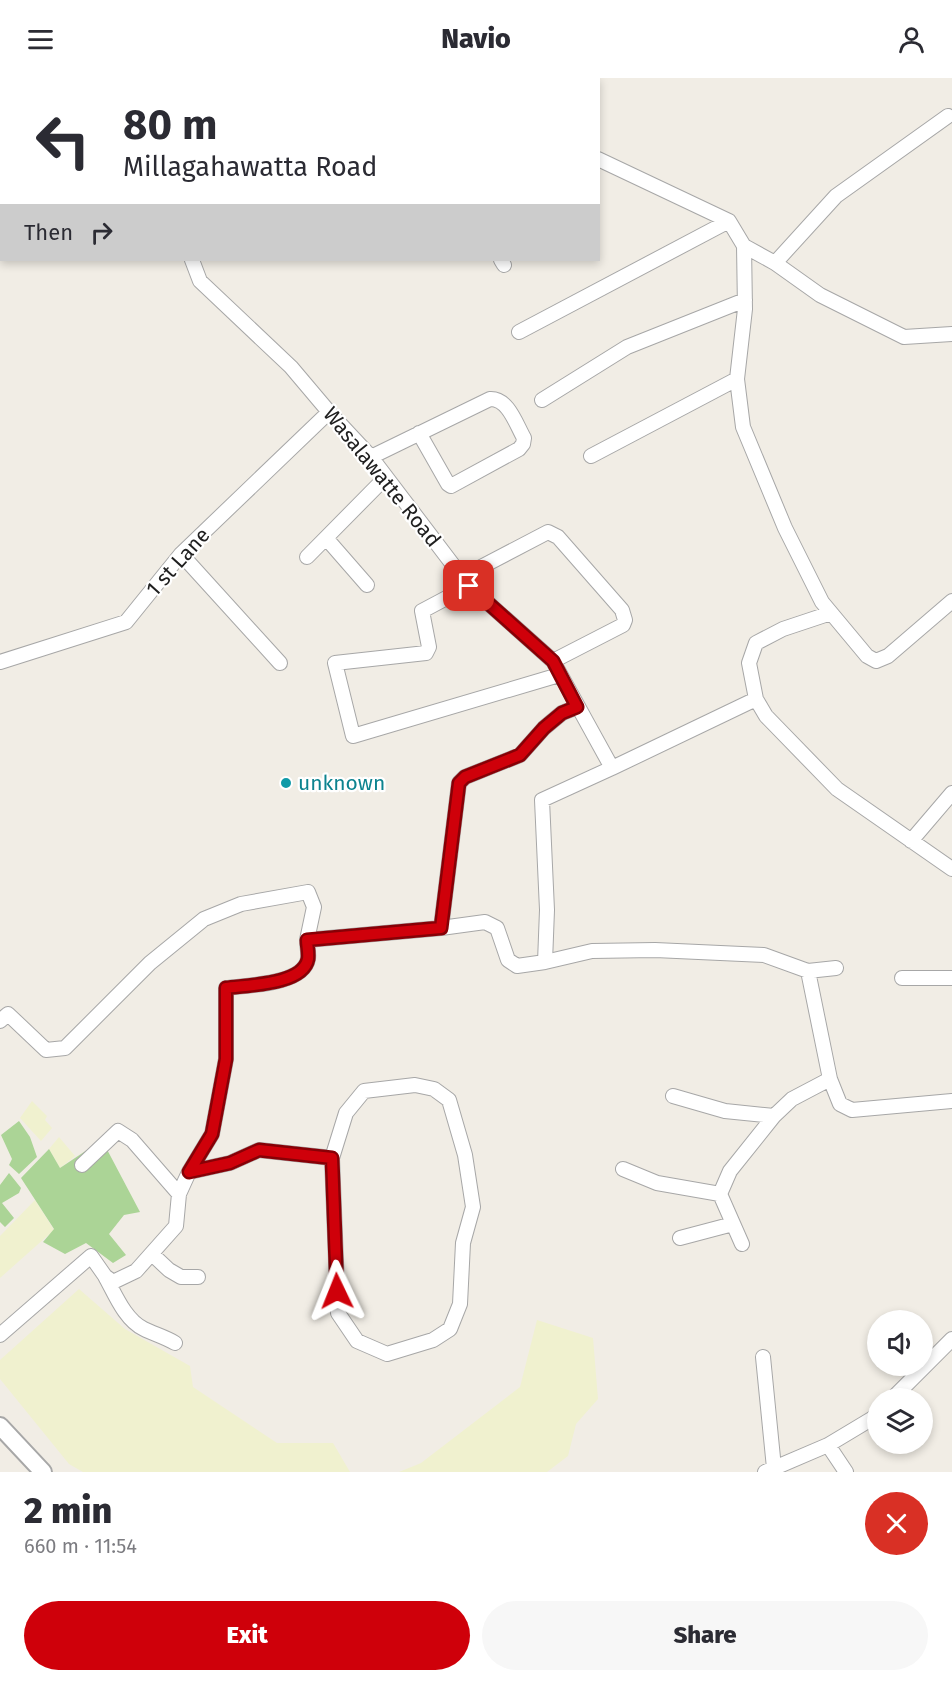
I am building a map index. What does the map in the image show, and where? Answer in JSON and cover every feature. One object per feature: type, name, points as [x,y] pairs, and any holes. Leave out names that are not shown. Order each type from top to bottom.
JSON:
[{"type":"street","points":[[775,263],[836,196],[948,116]]},
{"type":"street","points":[[600,160],[729,221],[744,246],[745,300],[737,379],[743,427],[785,528],[822,602],[867,656],[876,661],[888,656],[952,601]]},
{"type":"street","points":[[519,332],[729,221]]},
{"type":"street","points":[[744,246],[775,263],[820,295],[904,337],[952,334]]},
{"type":"street","name":"Wasalawatte Road","points":[[192,261],[200,281],[291,367],[328,412],[371,457],[465,582],[553,661],[612,768]]},
{"type":"street","points":[[542,400],[627,347],[745,300]]},
{"type":"street","points":[[591,456],[737,379]]},
{"type":"street","points":[[371,457],[419,433],[490,399],[498,399],[504,404],[524,438],[519,449],[451,486],[419,433]]},
{"type":"street","name":"1 st Lane","points":[[0,662],[126,622],[181,554],[328,412]]},
{"type":"street","points":[[307,557],[386,477]]},
{"type":"street","points":[[553,661],[623,625],[625,620],[622,610],[558,537],[548,532],[422,611],[429,646],[426,653],[335,663],[353,736],[559,675]]},
{"type":"street","points":[[326,538],[367,585]]},
{"type":"street","points":[[181,554],[280,663]]},
{"type":"street","points":[[831,613],[783,629],[756,643],[749,663],[756,699],[766,716],[837,789],[952,869]]},
{"type":"street","points":[[545,962],[547,910],[542,800],[756,699]]},
{"type":"street","points":[[441,928],[459,783],[465,777],[520,755],[544,728],[562,713],[577,707]]},
{"type":"street","points":[[911,840],[952,793]]},
{"type":"street","points":[[0,1021],[8,1014],[46,1050],[65,1048],[150,963],[204,919],[241,904],[308,892],[314,907],[307,940],[308,961],[301,972],[285,980],[226,988],[226,1059],[212,1134],[189,1172],[179,1194],[176,1226],[136,1271],[124,1279],[113,1282],[105,1276]]},
{"type":"street","points":[[307,940],[485,922],[497,928],[508,960],[518,966],[592,951],[655,950],[764,955],[808,971],[836,968]]},
{"type":"street","points":[[808,971],[830,1079],[840,1104],[852,1110],[952,1101]]},
{"type":"street","points":[[903,978],[952,978]]},
{"type":"street","points":[[742,1244],[720,1194],[730,1171],[774,1116],[792,1099],[830,1079]]},
{"type":"street","points":[[415,1084],[434,1089],[449,1101],[465,1155],[473,1207],[463,1243],[460,1304],[450,1329],[433,1340],[387,1354],[357,1341],[338,1313],[332,1158],[346,1113],[364,1091],[415,1084]]},
{"type":"street","points":[[673,1096],[725,1111],[774,1116]]},
{"type":"street","points":[[82,1165],[118,1131],[132,1140],[179,1194]]},
{"type":"street","points":[[189,1172],[230,1163],[259,1150],[332,1158]]},
{"type":"street","points":[[623,1169],[657,1183],[720,1194]]},
{"type":"street","points":[[680,1238],[733,1224]]},
{"type":"street","points":[[152,1254],[169,1270],[181,1277],[198,1277]]},
{"type":"street","points":[[0,1335],[91,1256],[129,1316],[142,1328],[174,1343]]},
{"type":"street","points":[[902,1388],[952,1340]]},
{"type":"street","points":[[763,1357],[770,1470],[828,1444],[867,1421]]},
{"type":"street","points":[[0,1426],[43,1472]]},
{"type":"street","points":[[828,1444],[846,1472]]},
{"type":"green space","points":[[32,1101],[47,1116],[45,1120],[52,1128],[41,1141],[20,1118]]},
{"type":"green space","points":[[19,1121],[30,1137],[37,1157],[19,1174],[9,1165],[12,1159],[1,1135]]},
{"type":"green space","points":[[59,1137],[75,1156],[60,1168],[49,1149]]},
{"type":"green space","points":[[102,1140],[140,1212],[124,1215],[109,1234],[126,1255],[113,1263],[86,1243],[65,1254],[43,1242],[54,1229],[21,1178],[49,1149],[60,1168]]},
{"type":"green space","points":[[9,1173],[21,1188],[19,1193],[2,1203],[14,1218],[5,1227],[0,1222],[0,1185]]},
{"type":"green space","points":[[35,1200],[54,1230],[0,1278],[0,1236]]},
{"type":"green space","points":[[79,1289],[125,1329],[190,1366],[193,1387],[277,1443],[333,1443],[350,1472],[83,1472],[69,1464],[0,1379],[0,1360]]},
{"type":"green space","points":[[537,1320],[593,1338],[598,1399],[576,1424],[568,1456],[547,1472],[399,1472],[421,1463],[520,1387]]},
{"type":"place","name":"unknown","points":[[286,783]]},
{"type":"route","points":[[337,1291],[332,1158],[259,1150],[230,1163],[189,1172],[212,1134],[226,1059],[226,988],[285,980],[301,972],[308,961],[307,940],[441,928],[459,783],[465,777],[520,755],[544,728],[562,713],[577,707],[553,661],[469,586]]}]
